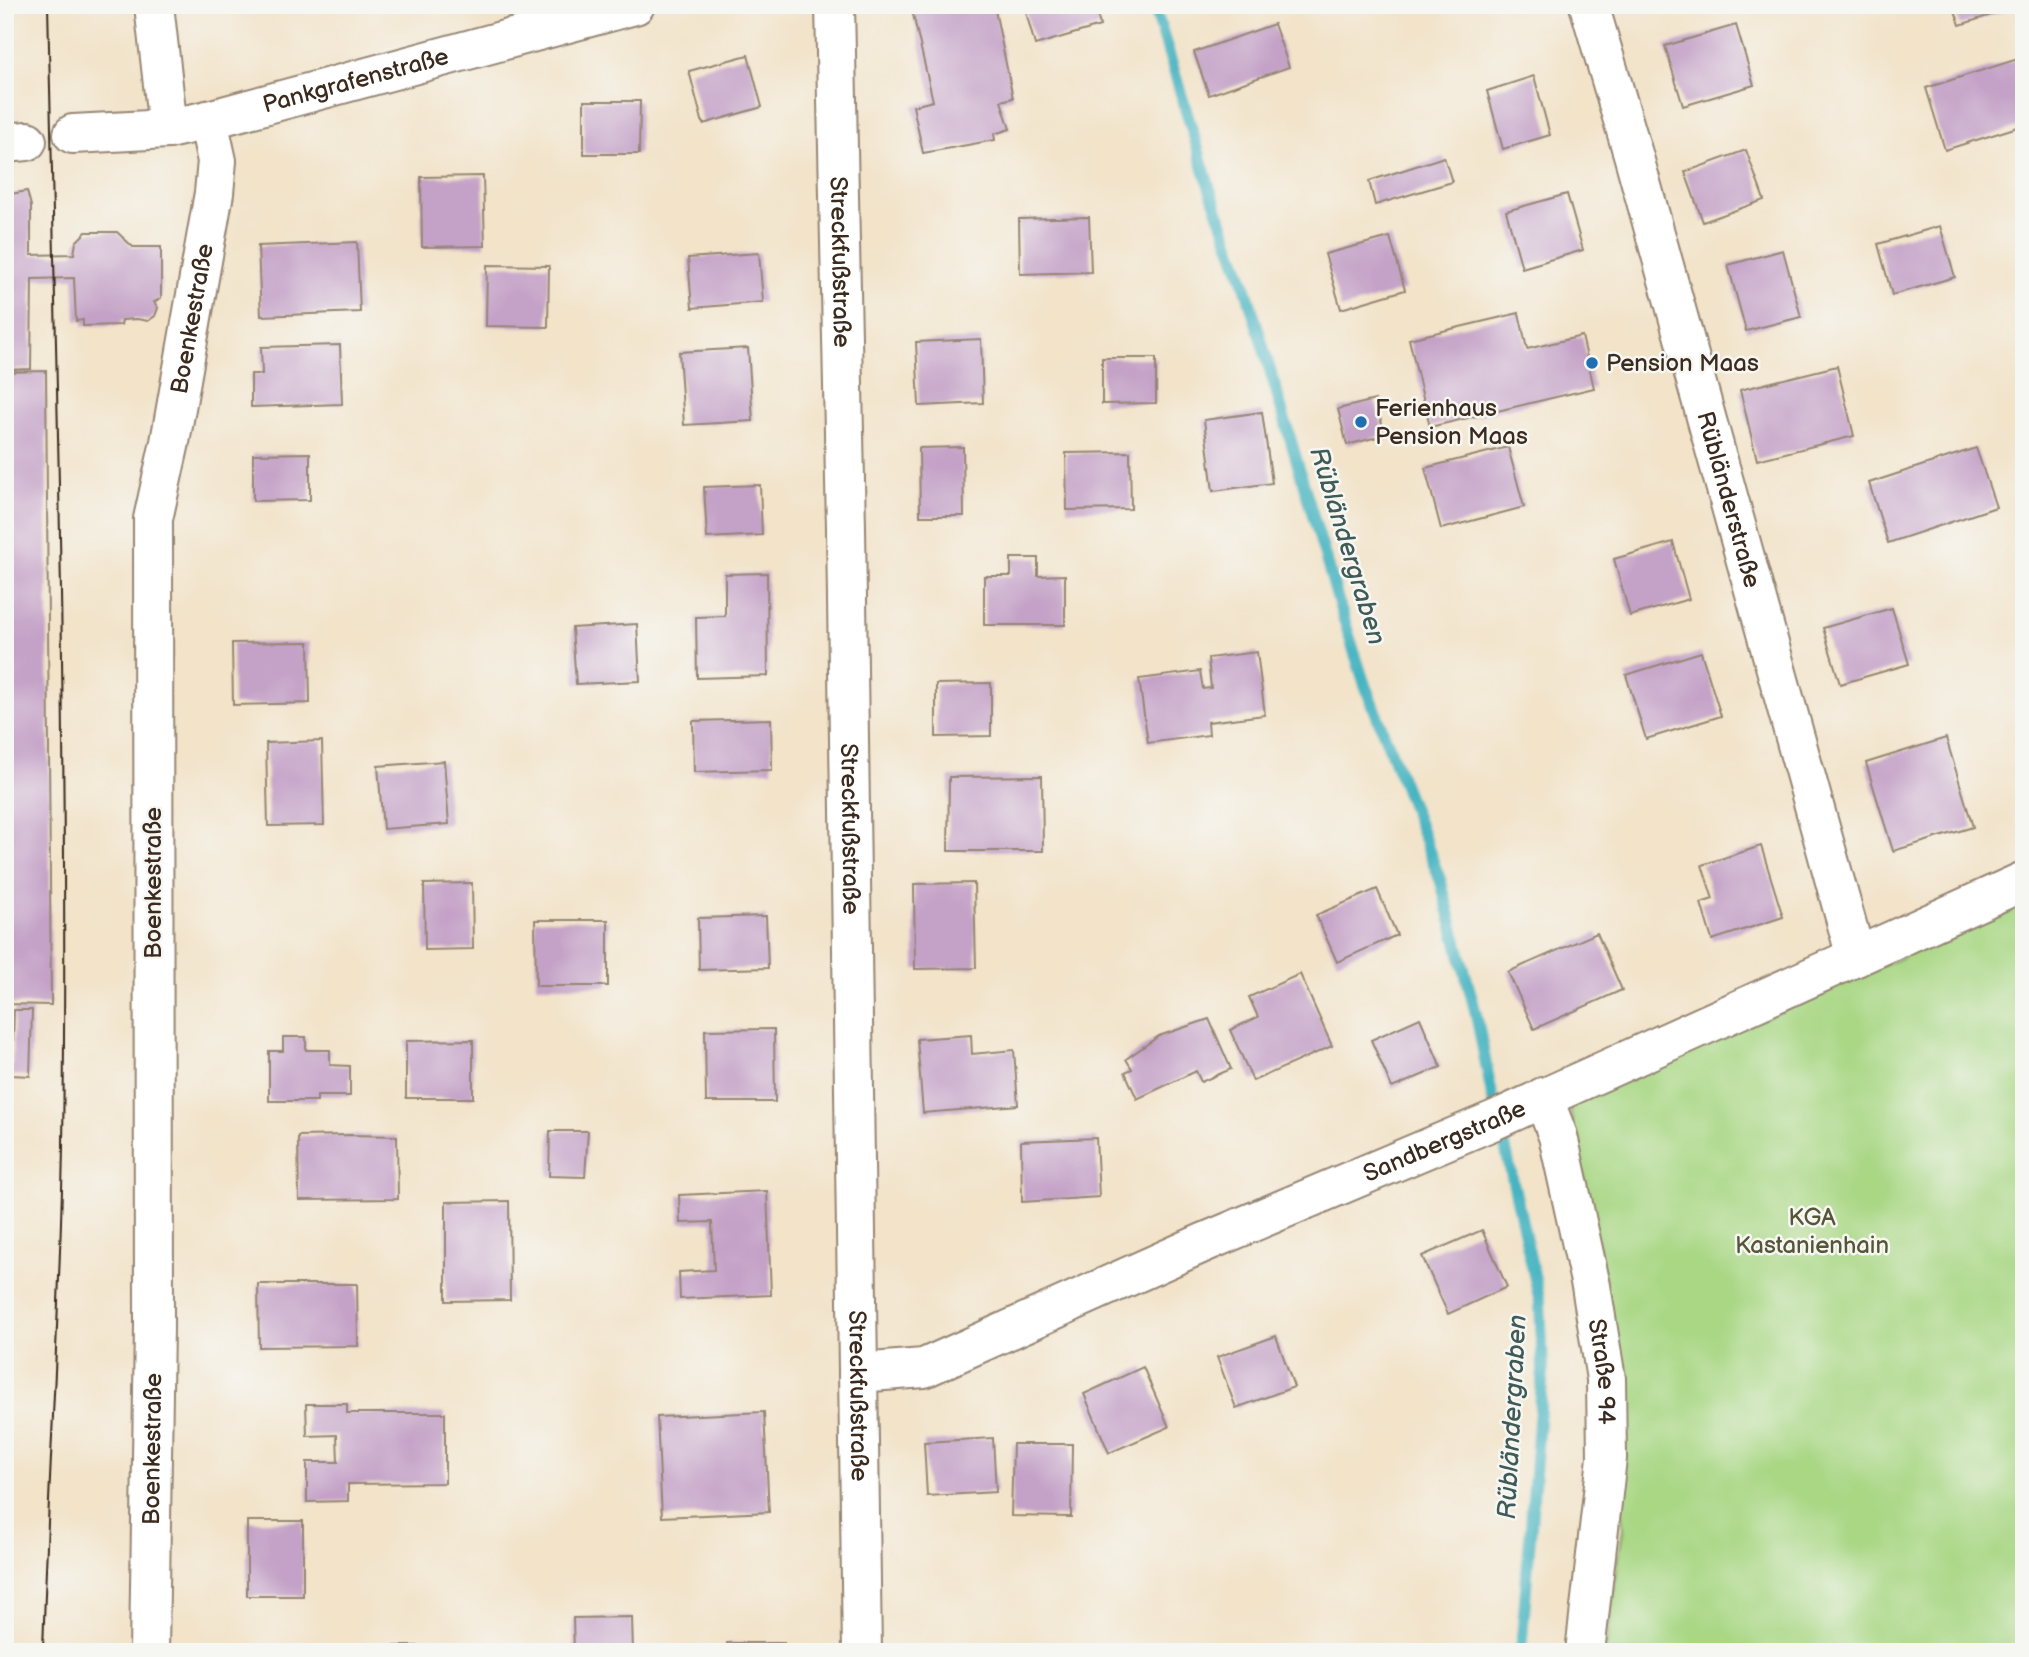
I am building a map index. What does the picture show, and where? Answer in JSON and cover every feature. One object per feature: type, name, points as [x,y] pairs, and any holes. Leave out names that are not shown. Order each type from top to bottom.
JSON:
[{"type":"street","points":[[154,5],[168,130]]},
{"type":"street","name":"Pankgrafenstraße","points":[[73,134],[168,130],[635,5]]},
{"type":"street","name":"Streckfußstraße","points":[[835,5],[862,1652]]},
{"type":"street","name":"Rübländerstraße","points":[[1589,5],[1633,154],[1856,957]]},
{"type":"street","name":"Boenkestraße","points":[[149,1652],[154,1327],[153,519],[170,442],[214,192],[217,161],[208,120]]},
{"type":"street","name":"Sandbergstraße","points":[[858,1373],[924,1368],[1203,1243],[1544,1097],[2024,881]]},
{"type":"street","name":"Straße 94","points":[[1544,1097],[1558,1136],[1591,1286],[1606,1379],[1607,1458],[1600,1539],[1585,1652]]},
{"type":"green space","name":"KGA Kastanienhain","points":[[2024,903],[2024,1652],[1605,1652],[1623,1529],[1604,1277],[1569,1105]]},
{"type":"building","points":[[934,5],[994,5],[1013,98],[1001,101],[1010,129],[994,134],[995,140],[923,153],[913,106],[933,101],[912,10]]},
{"type":"building","points":[[1024,5],[1095,5],[1100,26],[1035,45]]},
{"type":"building","points":[[1953,5],[2019,5],[2019,6],[1960,25]]},
{"type":"building","points":[[1274,24],[1289,67],[1209,95],[1194,52]]},
{"type":"building","points":[[1736,25],[1754,85],[1683,106],[1665,46]]},
{"type":"building","points":[[748,55],[762,107],[703,124],[689,71]]},
{"type":"building","points":[[2024,57],[2024,125],[1945,150],[1926,88]]},
{"type":"building","points":[[1534,76],[1550,135],[1503,149],[1487,91]]},
{"type":"building","points":[[584,101],[640,101],[639,154],[584,154]]},
{"type":"building","points":[[1746,150],[1764,200],[1703,222],[1685,172]]},
{"type":"building","points":[[1444,157],[1452,182],[1375,205],[1369,181]]},
{"type":"building","points":[[483,176],[485,246],[422,247],[421,177]]},
{"type":"building","points":[[27,191],[31,206],[31,255],[74,254],[76,242],[86,232],[117,232],[133,247],[161,247],[161,298],[154,302],[158,308],[155,316],[148,321],[122,320],[121,325],[83,326],[83,320],[76,321],[74,278],[32,279],[31,369],[5,370],[5,195]]},
{"type":"building","points":[[1567,194],[1583,250],[1522,268],[1506,211]]},
{"type":"building","points":[[1089,217],[1091,272],[1020,274],[1019,219]]},
{"type":"building","points":[[1940,226],[1955,277],[1892,295],[1878,244]]},
{"type":"building","points":[[1390,237],[1405,290],[1341,309],[1325,254]]},
{"type":"building","points":[[357,242],[360,312],[261,316],[258,246]]},
{"type":"building","points":[[1783,250],[1801,317],[1746,331],[1728,265]]},
{"type":"building","points":[[759,253],[763,302],[692,308],[688,258]]},
{"type":"building","points":[[487,265],[549,266],[548,327],[486,326]]},
{"type":"building","name":"Pension Maas","points":[[1519,313],[1527,349],[1582,336],[1594,388],[1430,427],[1409,339]]},
{"type":"building","points":[[981,339],[983,403],[919,406],[916,342]]},
{"type":"building","points":[[340,345],[342,404],[251,407],[251,374],[262,374],[261,347]]},
{"type":"building","points":[[748,348],[753,421],[684,425],[679,352]]},
{"type":"building","points":[[1102,358],[1156,358],[1156,403],[1102,404]]},
{"type":"building","points":[[1837,366],[1854,436],[1757,460],[1740,390]]},
{"type":"building","points":[[46,371],[51,1005],[5,1004],[5,372]]},
{"type":"building","name":"Ferienhaus Pension Maas","points":[[1375,400],[1385,435],[1347,445],[1338,409]]},
{"type":"building","points":[[1262,412],[1272,483],[1213,491],[1204,420]]},
{"type":"building","points":[[963,447],[964,516],[920,516],[919,448]]},
{"type":"building","points":[[1508,447],[1524,507],[1441,529],[1425,468]]},
{"type":"building","points":[[1976,448],[1996,507],[1888,543],[1869,483]]},
{"type":"building","points":[[1130,452],[1131,509],[1067,510],[1066,453]]},
{"type":"building","points":[[310,453],[310,500],[253,501],[253,454]]},
{"type":"building","points":[[760,485],[762,535],[707,538],[704,487]]},
{"type":"building","points":[[1673,542],[1689,599],[1630,616],[1614,559]]},
{"type":"building","points":[[1011,558],[1038,558],[1038,576],[1065,575],[1065,625],[984,625],[984,576],[1011,576]]},
{"type":"building","points":[[767,573],[768,676],[697,678],[696,617],[725,616],[725,574]]},
{"type":"building","points":[[1892,608],[1909,664],[1840,684],[1823,628]]},
{"type":"building","points":[[637,624],[640,681],[576,684],[572,628]]},
{"type":"building","points":[[309,642],[310,703],[233,705],[232,643]]},
{"type":"building","points":[[1257,652],[1265,715],[1208,722],[1209,735],[1148,743],[1139,679],[1200,671],[1203,689],[1211,688],[1208,658]]},
{"type":"building","points":[[1701,652],[1721,716],[1646,739],[1626,675]]},
{"type":"building","points":[[991,683],[991,736],[936,737],[936,684]]},
{"type":"building","points":[[771,719],[772,770],[694,772],[693,721]]},
{"type":"building","points":[[1946,738],[1973,827],[1893,851],[1866,763]]},
{"type":"building","points":[[322,741],[324,825],[268,826],[266,743]]},
{"type":"building","points":[[444,761],[449,824],[383,829],[378,766]]},
{"type":"building","points":[[1042,776],[1043,851],[948,851],[949,777]]},
{"type":"building","points":[[1761,846],[1783,917],[1712,940],[1701,903],[1713,899],[1702,865]]},
{"type":"building","points":[[472,883],[473,949],[425,950],[424,884]]},
{"type":"building","points":[[974,883],[976,968],[915,969],[914,884]]},
{"type":"building","points":[[1377,889],[1397,935],[1337,962],[1316,915]]},
{"type":"building","points":[[766,916],[768,968],[699,970],[698,918]]},
{"type":"building","points":[[535,920],[608,920],[608,986],[536,986]]},
{"type":"building","points":[[1597,933],[1622,990],[1534,1029],[1508,972]]},
{"type":"building","points":[[1300,974],[1332,1046],[1253,1081],[1230,1030],[1258,1017],[1249,997]]},
{"type":"building","points":[[14,1010],[32,1010],[30,1076],[12,1075]]},
{"type":"building","points":[[1420,1018],[1441,1067],[1392,1088],[1371,1040]]},
{"type":"building","points":[[1209,1019],[1231,1069],[1201,1082],[1196,1071],[1137,1099],[1125,1072],[1132,1069],[1126,1059],[1159,1036]]},
{"type":"building","points":[[774,1029],[775,1102],[706,1102],[705,1030]]},
{"type":"building","points":[[971,1035],[972,1054],[1014,1050],[1018,1105],[923,1113],[917,1039]]},
{"type":"building","points":[[283,1037],[306,1037],[306,1050],[330,1050],[330,1065],[350,1066],[350,1096],[317,1096],[317,1101],[269,1101],[269,1051],[283,1051]]},
{"type":"building","points":[[473,1040],[473,1098],[406,1098],[406,1041]]},
{"type":"building","points":[[550,1131],[588,1131],[585,1177],[549,1176]]},
{"type":"building","points":[[298,1136],[397,1136],[398,1199],[299,1200]]},
{"type":"building","points":[[1096,1138],[1099,1197],[1022,1202],[1021,1141]]},
{"type":"building","points":[[767,1191],[771,1295],[680,1299],[679,1272],[714,1270],[712,1222],[680,1223],[679,1195]]},
{"type":"building","points":[[509,1201],[510,1300],[446,1301],[446,1202]]},
{"type":"building","points":[[1482,1230],[1507,1287],[1448,1314],[1422,1256]]},
{"type":"building","points":[[258,1284],[357,1284],[358,1346],[259,1347]]},
{"type":"building","points":[[1276,1336],[1294,1387],[1236,1408],[1217,1357]]},
{"type":"building","points":[[1143,1367],[1169,1427],[1109,1453],[1084,1394]]},
{"type":"building","points":[[306,1404],[347,1404],[347,1413],[445,1413],[445,1483],[348,1484],[348,1501],[307,1502],[307,1462],[338,1462],[337,1435],[307,1436]]},
{"type":"building","points":[[764,1412],[769,1512],[662,1517],[657,1417]]},
{"type":"building","points":[[993,1438],[996,1492],[927,1496],[924,1442]]},
{"type":"building","points":[[1013,1444],[1072,1444],[1071,1517],[1011,1516]]},
{"type":"building","points":[[247,1521],[303,1521],[303,1596],[247,1596]]},
{"type":"building","points":[[632,1617],[633,1652],[574,1652],[573,1618]]},
{"type":"building","points":[[727,1643],[784,1643],[784,1652],[727,1652]]},
{"type":"building","points":[[383,1646],[454,1646],[454,1652],[383,1652]]},
{"type":"waterway","name":"Rübländergraben","points":[[1154,5],[1210,189],[1244,282],[1364,682],[1441,882],[1476,1014],[1493,1100]]},
{"type":"waterway","name":"Rübländergraben","points":[[1505,1146],[1540,1302],[1543,1370],[1521,1652]]},
{"type":"tram line","points":[[43,1652],[61,1210],[64,1004],[61,576],[48,5]]},
{"type":"place","name":"Pension Maas","points":[[1592,363]]},
{"type":"place","name":"Ferienhaus Pension Maas","points":[[1361,422]]}]
